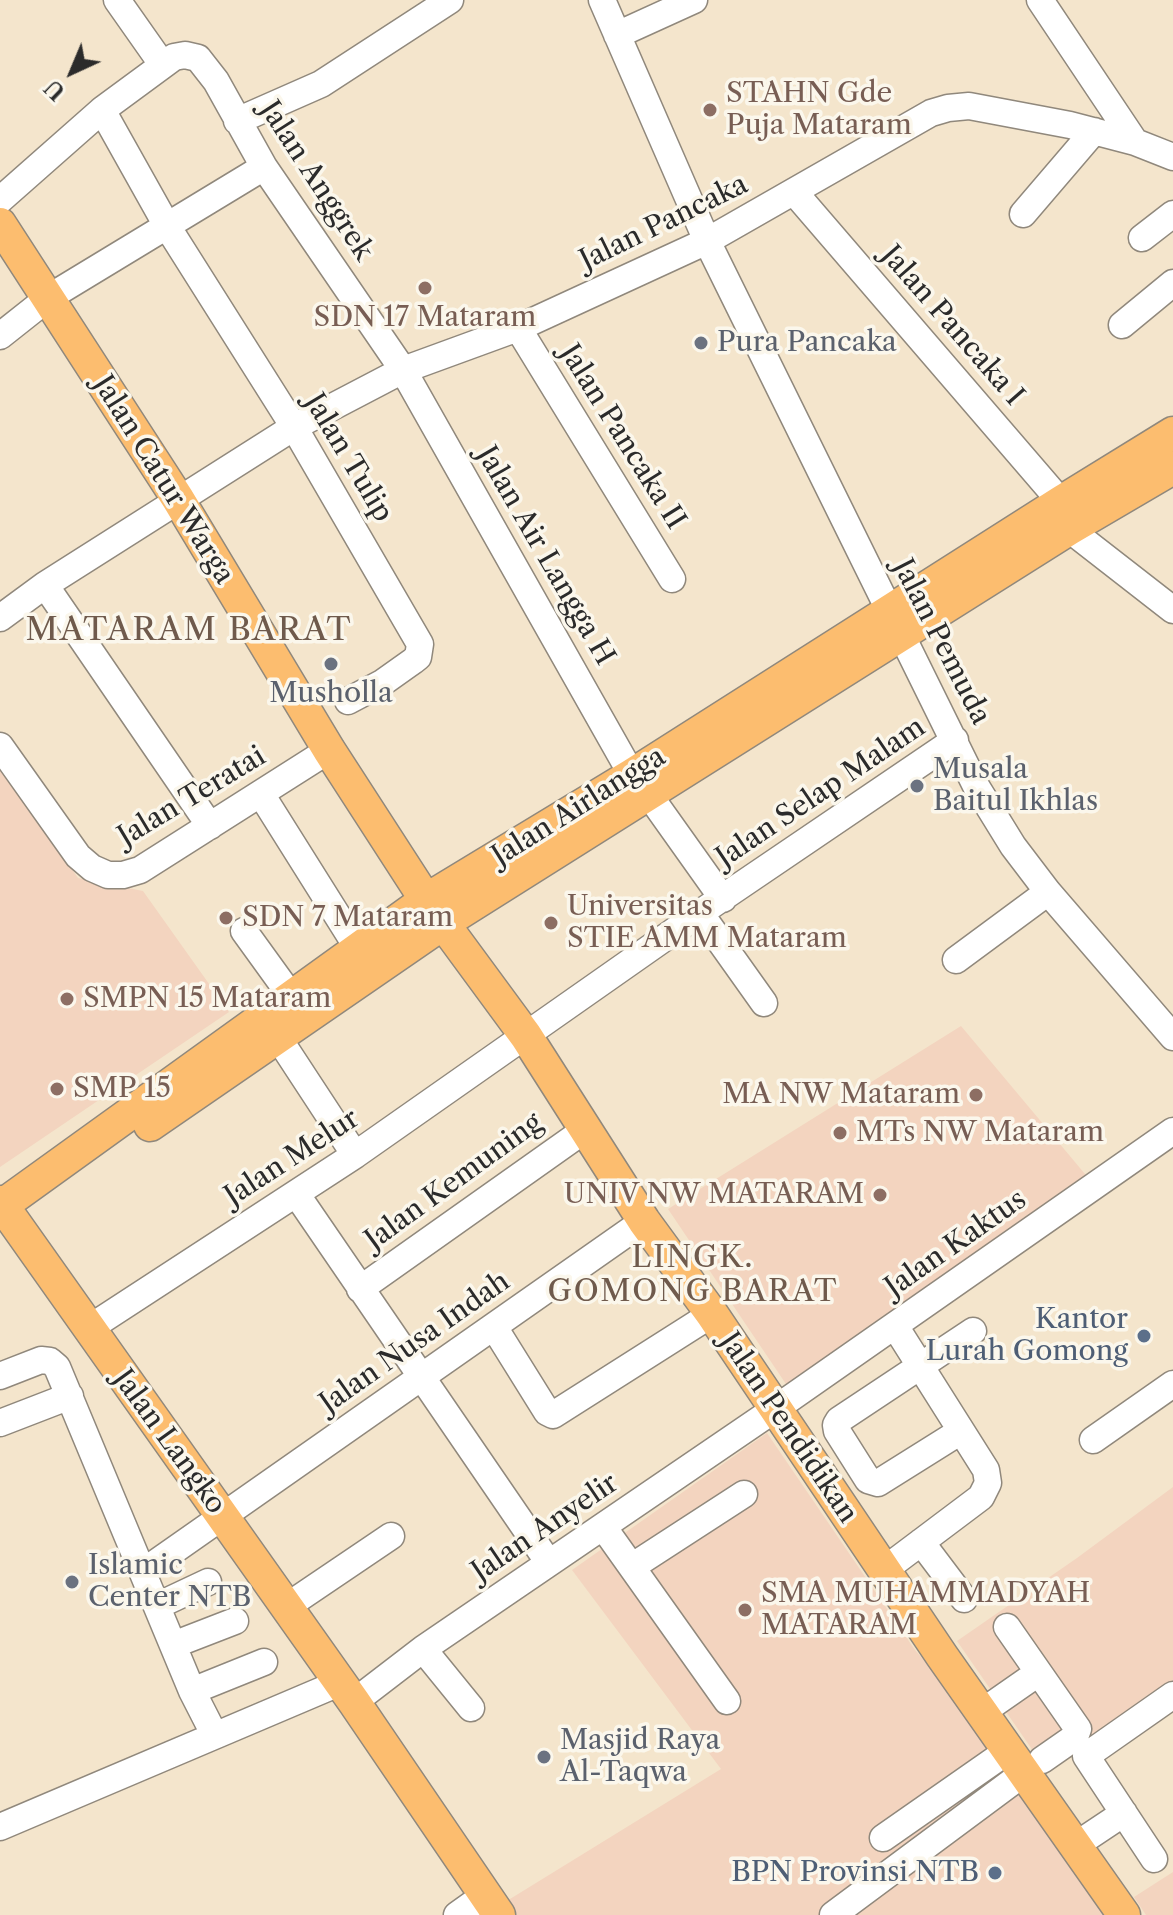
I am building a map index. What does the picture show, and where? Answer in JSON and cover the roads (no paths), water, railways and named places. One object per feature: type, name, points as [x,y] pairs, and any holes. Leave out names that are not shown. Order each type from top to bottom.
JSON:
[{"type":"main road","name":"Jalan Catur Warga","points":[[0,224],[48,298],[187,494],[329,750],[434,912]]},
{"type":"main road","name":"Jalan Airlangga","points":[[3,1213],[291,996],[359,950],[434,912],[896,623],[1065,515],[1173,433]]},
{"type":"main road","name":"Jalan Airlangga","points":[[1065,515],[1168,477]]},
{"type":"main road","name":"Jalan Airlangga","points":[[3,1213],[277,1036],[434,912]]},
{"type":"main road","name":"Jalan Pendidikan","points":[[434,912],[526,1036],[644,1221],[712,1314],[936,1647],[982,1712],[1025,1761],[1076,1845],[1124,1915]]},
{"type":"main road","name":"Jalan Langko","points":[[3,1213],[223,1517],[492,1905]]},
{"type":"street","points":[[0,200],[102,110],[162,64],[117,0]]},
{"type":"street","points":[[237,121],[321,84],[450,0]]},
{"type":"street","name":"Jalan Pemuda","points":[[602,0],[707,241],[976,786],[1048,892],[1173,1037]]},
{"type":"street","points":[[617,35],[694,0]]},
{"type":"street","points":[[1040,0],[1135,142]]},
{"type":"street","name":"Jalan Anggrek","points":[[162,64],[185,55],[198,58],[216,81],[264,167],[403,370]]},
{"type":"street","name":"Jalan Pancaka","points":[[4,605],[45,585],[294,427],[403,370],[518,328],[707,241],[909,125],[948,108],[969,106],[1094,131],[1173,157]]},
{"type":"street","name":"Jalan Tulip","points":[[102,110],[167,226],[294,427],[420,644],[418,657],[382,683],[348,701]]},
{"type":"street","points":[[1023,214],[1094,131]]},
{"type":"street","points":[[0,336],[48,298],[264,167]]},
{"type":"street","name":"Jalan Pancaka I","points":[[795,193],[1065,515],[1173,610]]},
{"type":"street","points":[[1142,238],[1173,214]]},
{"type":"street","points":[[1122,325],[1173,283]]},
{"type":"street","name":"Jalan Pancaka II","points":[[518,328],[672,579]]},
{"type":"street","name":"Jalan Air Langga H","points":[[403,370],[764,1003]]},
{"type":"street","points":[[45,585],[210,826]]},
{"type":"street","name":"Jalan Selap Malam","points":[[526,1036],[955,740]]},
{"type":"street","name":"Jalan Teratai","points":[[0,746],[78,856],[92,868],[108,875],[140,870],[329,750]]},
{"type":"street","points":[[261,794],[359,950]]},
{"type":"street","points":[[956,960],[1048,892]]},
{"type":"street","points":[[244,931],[291,996]]},
{"type":"street","points":[[277,1036],[355,1155]]},
{"type":"street","name":"Jalan Melur","points":[[88,1329],[297,1195],[526,1036]]},
{"type":"street","name":"Jalan Kemuning","points":[[360,1289],[586,1129]]},
{"type":"street","name":"Jalan Kaktus","points":[[775,1409],[1173,1131]]},
{"type":"street","points":[[297,1195],[549,1563]]},
{"type":"street","name":"Jalan Nusa Indah","points":[[143,1572],[644,1221]]},
{"type":"street","points":[[494,1327],[547,1412],[553,1415],[712,1314]]},
{"type":"street","points":[[884,1570],[981,1497],[988,1483],[986,1470],[895,1326]]},
{"type":"street","points":[[961,1431],[878,1483],[868,1480],[837,1431],[839,1420],[973,1331]]},
{"type":"street","points":[[0,1376],[41,1360],[50,1361],[57,1367],[192,1691],[214,1734]]},
{"type":"street","points":[[1093,1440],[1173,1384]]},
{"type":"street","points":[[0,1423],[70,1396]]},
{"type":"street","name":"Jalan Anyelir","points":[[0,1827],[214,1734],[346,1692],[423,1649],[775,1409]]},
{"type":"street","points":[[633,1566],[744,1494]]},
{"type":"street","points":[[604,1528],[727,1701]]},
{"type":"street","points":[[286,1607],[391,1536]]},
{"type":"street","points":[[921,1542],[964,1599]]},
{"type":"street","points":[[157,1606],[208,1582]]},
{"type":"street","points":[[173,1645],[235,1621]]},
{"type":"street","points":[[883,1838],[1075,1737],[1078,1729],[1007,1627]]},
{"type":"street","points":[[423,1649],[471,1708]]},
{"type":"street","points":[[192,1691],[264,1662]]},
{"type":"street","points":[[982,1712],[1038,1673]]},
{"type":"street","points":[[1154,1859],[1086,1756],[1173,1695]]},
{"type":"street","points":[[833,1915],[1025,1761]]},
{"type":"street","points":[[1076,1845],[1124,1813]]},
{"type":"street","points":[[457,1915],[492,1905]]},
{"type":"place","name":"STAHN Gde Puja Mataram","points":[[710,110]]},
{"type":"place","name":"SDN 17 Mataram","points":[[425,288]]},
{"type":"place","name":"Pura Pancaka","points":[[701,343]]},
{"type":"place","name":"Musholla","points":[[331,664]]},
{"type":"place","name":"Musala Baitul Ikhlas","points":[[917,786]]},
{"type":"place","name":"SDN 7 Mataram","points":[[226,918]]},
{"type":"place","name":"Universitas STIE AMM Mataram","points":[[551,923]]},
{"type":"place","name":"SMPN 15 Mataram","points":[[67,999]]},
{"type":"place","name":"SMP 15","points":[[57,1089]]},
{"type":"place","name":"MA NW Mataram","points":[[976,1095]]},
{"type":"place","name":"MTs NW Mataram","points":[[840,1133]]},
{"type":"place","name":"UNIV NW MATARAM","points":[[880,1195]]},
{"type":"place","name":"Kantor Lurah Gomong","points":[[1144,1336]]},
{"type":"place","name":"Islamic Center NTB","points":[[72,1582]]},
{"type":"place","name":"SMA MUHAMMADYAH MATARAM","points":[[745,1610]]},
{"type":"place","name":"Masjid Raya Al-Taqwa","points":[[544,1757]]},
{"type":"place","name":"BPN Provinsi NTB","points":[[995,1873]]},
{"type":"district","name":"MATARAM BARAT","points":[[189,631]]},
{"type":"district","name":"LINGK. GOMONG BARAT","points":[[693,1275]]}]
